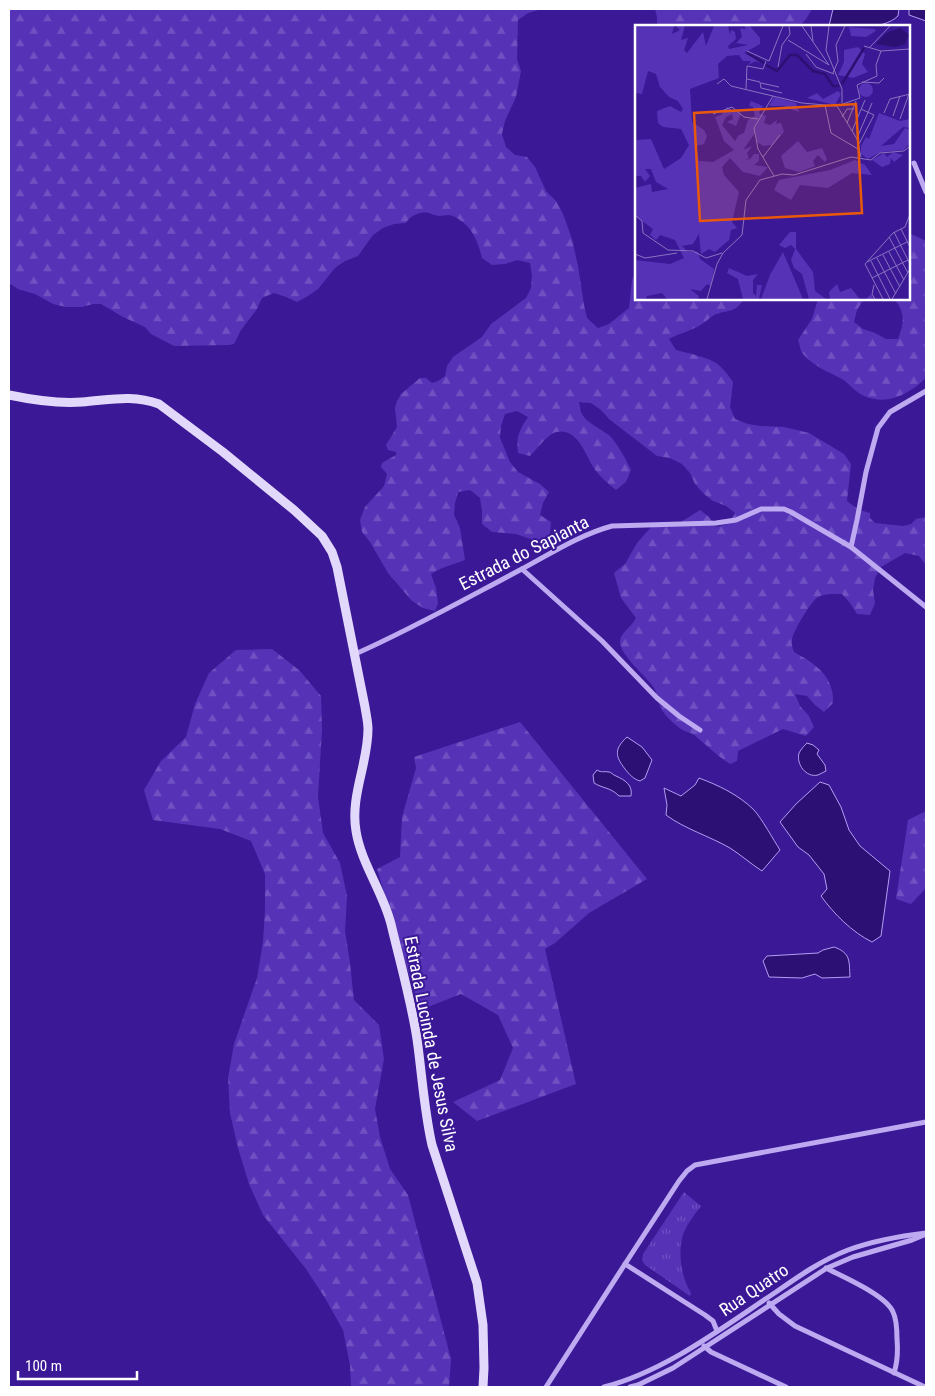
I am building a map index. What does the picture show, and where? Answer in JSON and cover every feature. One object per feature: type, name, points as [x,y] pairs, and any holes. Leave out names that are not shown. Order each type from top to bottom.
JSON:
[{"type":"main road","name":"Estrada Lucinda de Jesus Silva","points":[[9,395],[42,402],[81,402],[135,397],[159,404],[223,452],[294,510],[322,536],[332,552],[337,567],[368,730],[356,797],[356,831],[360,846],[390,920],[411,1006],[427,1124],[477,1283],[483,1324],[485,1386]]},
{"type":"street","points":[[914,163],[926,192]]},
{"type":"street","points":[[851,547],[858,520],[866,472],[878,428],[890,412],[926,391]]},
{"type":"street","name":"Estrada do Sapianta","points":[[353,655],[392,638],[559,548],[598,530],[612,526],[716,523],[736,520],[761,509],[784,509],[851,547],[926,607]]},
{"type":"street","points":[[522,569],[602,641],[657,698],[700,730]]},
{"type":"street","points":[[546,1387],[679,1181],[695,1165],[926,1122]]},
{"type":"street","name":"Rua Quatro","points":[[604,1387],[650,1371],[700,1342],[819,1264],[847,1250],[908,1235],[926,1233],[912,1240],[853,1257],[827,1268],[673,1368],[640,1386],[630,1387]]},
{"type":"street","points":[[625,1264],[705,1315],[713,1321],[717,1331]]},
{"type":"street","points":[[819,1264],[880,1297],[893,1311],[898,1354],[894,1373]]},
{"type":"street","points":[[766,1299],[779,1314],[795,1326],[925,1387]]},
{"type":"street","points":[[700,1342],[711,1352],[786,1387]]},
{"type":"street","points":[[631,1379],[640,1386]]},
{"type":"green space","points":[[9,9],[542,9],[528,13],[518,20],[517,59],[521,71],[516,97],[505,121],[502,134],[506,147],[515,155],[527,157],[535,167],[546,191],[556,201],[563,214],[572,239],[587,318],[598,328],[609,324],[629,308],[632,280],[635,274],[635,300],[743,300],[734,309],[714,315],[704,323],[669,339],[676,350],[712,361],[725,372],[733,382],[730,407],[735,419],[748,424],[784,427],[809,433],[844,454],[851,464],[847,501],[859,510],[870,513],[870,518],[875,523],[903,526],[911,524],[916,519],[926,517],[926,565],[919,556],[905,553],[881,567],[875,578],[873,590],[875,603],[870,615],[857,614],[842,594],[827,594],[815,600],[798,624],[793,636],[792,645],[794,652],[818,667],[827,678],[832,691],[833,703],[824,712],[807,696],[795,694],[800,706],[809,716],[814,727],[806,736],[783,729],[738,751],[737,761],[730,764],[694,735],[681,729],[670,719],[662,710],[654,688],[625,654],[620,639],[636,618],[621,598],[614,573],[625,564],[637,543],[654,524],[678,524],[700,510],[709,517],[716,527],[728,524],[735,513],[704,494],[682,464],[670,458],[657,456],[591,403],[579,402],[581,413],[587,420],[610,436],[619,447],[631,470],[626,482],[616,490],[596,471],[576,439],[571,434],[564,432],[556,432],[549,436],[530,456],[518,453],[517,442],[519,434],[528,417],[517,411],[505,414],[500,438],[510,462],[518,472],[540,484],[549,492],[543,503],[540,515],[551,522],[550,534],[540,542],[516,534],[492,532],[482,524],[480,498],[470,490],[458,492],[454,515],[460,528],[465,560],[431,574],[436,588],[438,603],[435,611],[423,608],[412,601],[388,573],[362,532],[360,520],[365,507],[384,486],[387,474],[381,467],[382,463],[396,455],[396,452],[388,450],[386,445],[397,427],[395,408],[401,394],[420,378],[426,378],[432,383],[445,376],[447,366],[453,357],[482,337],[491,324],[526,298],[531,288],[532,275],[530,263],[517,260],[505,264],[492,265],[482,258],[474,235],[463,222],[450,215],[439,216],[419,213],[406,223],[394,224],[383,228],[373,235],[358,256],[345,261],[335,268],[318,289],[297,302],[274,293],[262,298],[234,344],[229,345],[174,346],[151,334],[145,327],[101,304],[66,307],[53,304],[35,294],[18,289],[9,283]]},
{"type":"green space","points":[[655,9],[812,9],[801,25],[657,25]]},
{"type":"green space","points":[[910,233],[926,241],[926,378],[913,389],[898,397],[881,400],[864,396],[842,379],[811,362],[802,353],[798,340],[812,319],[818,300],[863,300],[857,310],[854,322],[863,329],[886,339],[898,339],[902,328],[903,318],[895,300],[910,300]]},
{"type":"green space","points":[[272,649],[299,670],[321,696],[322,730],[318,797],[323,833],[340,863],[347,896],[345,931],[354,1000],[379,1025],[384,1059],[375,1109],[380,1137],[390,1169],[408,1195],[451,1359],[449,1387],[351,1387],[350,1365],[343,1330],[306,1269],[263,1215],[249,1184],[238,1148],[230,1113],[228,1078],[234,1044],[257,978],[263,942],[265,874],[251,841],[220,829],[153,820],[144,790],[161,761],[186,737],[195,704],[209,673],[236,650]]},
{"type":"green space","points":[[520,722],[647,879],[589,913],[555,943],[545,949],[576,1084],[477,1121],[453,1102],[500,1080],[513,1048],[498,1015],[461,994],[420,1010],[377,869],[400,857],[402,817],[416,768],[414,757]]},
{"type":"green space","points":[[926,811],[926,888],[911,904],[896,899],[908,820]]},
{"type":"green space","points":[[684,1192],[701,1206],[684,1232],[681,1247],[681,1263],[685,1280],[691,1293],[690,1296],[645,1265],[642,1260],[643,1254]]},
{"type":"shaded area","points":[[833,9],[899,9],[898,16],[884,24],[829,25]]},
{"type":"shaded area","points":[[909,9],[926,9],[926,21],[909,15]]},
{"type":"shaded area","points":[[627,737],[642,747],[652,760],[645,778],[640,781],[628,773],[617,753],[620,745]]},
{"type":"shaded area","points":[[807,743],[819,750],[817,754],[825,765],[826,771],[818,775],[806,772],[799,762],[799,753]]},
{"type":"shaded area","points":[[597,770],[610,772],[625,781],[630,786],[631,796],[619,796],[613,791],[594,783],[593,775]]},
{"type":"shaded area","points":[[699,778],[735,795],[754,810],[780,850],[762,871],[730,848],[666,815],[667,805],[664,788],[681,796],[695,785]]},
{"type":"shaded area","points":[[820,782],[829,785],[841,807],[849,830],[860,846],[890,871],[881,936],[872,942],[851,928],[826,903],[821,896],[827,889],[824,874],[809,855],[798,847],[780,822]]},
{"type":"shaded area","points":[[834,947],[844,952],[848,958],[850,977],[822,978],[815,974],[802,978],[769,977],[763,961],[767,956],[818,953]]}]
